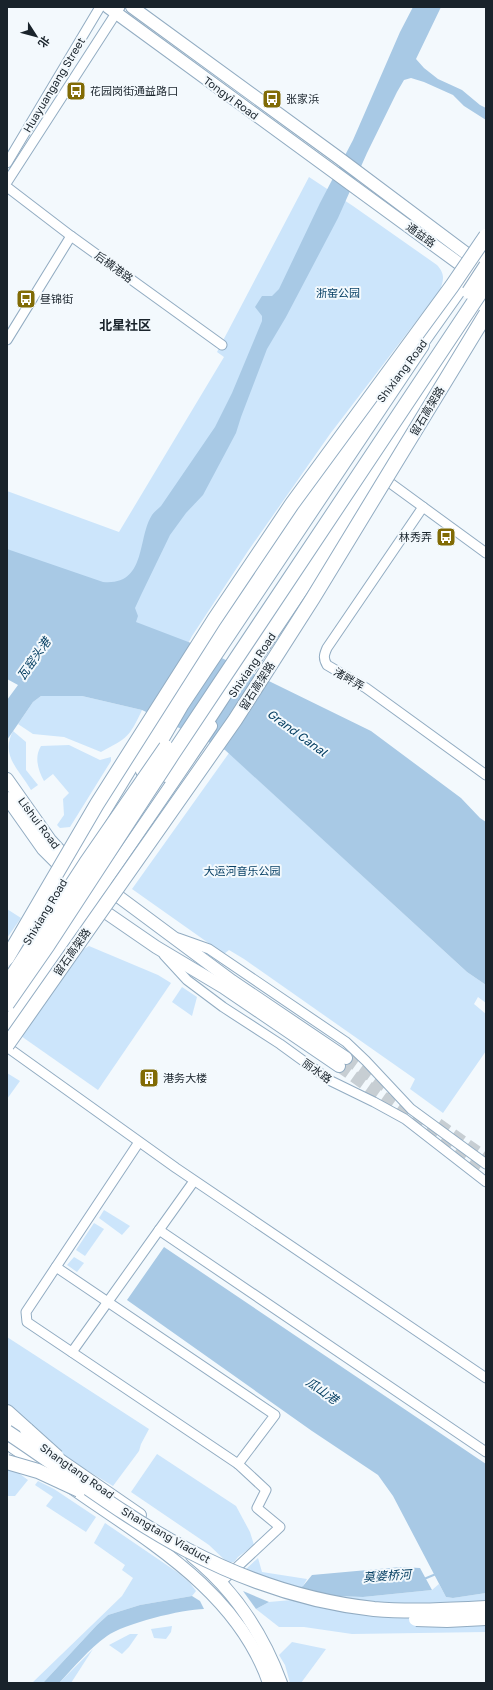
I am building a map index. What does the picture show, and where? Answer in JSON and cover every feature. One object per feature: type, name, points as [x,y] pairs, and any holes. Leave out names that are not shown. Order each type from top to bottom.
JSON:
[{"type":"highway","points":[[7,958],[97,804],[214,620],[292,504],[452,286],[486,236]]},
{"type":"highway","points":[[7,984],[124,807],[166,748],[481,268]]},
{"type":"highway","name":"留石高架路","points":[[7,1004],[486,284]]},
{"type":"highway","name":"留石高架路","points":[[7,1046],[235,720],[313,598],[486,314]]},
{"type":"highway","points":[[124,807],[182,704],[422,345]]},
{"type":"highway","points":[[126,826],[205,724],[405,418],[456,349]]},
{"type":"highway","points":[[7,1412],[86,1490]]},
{"type":"highway","name":"Shangtang Viaduct","points":[[7,1432],[173,1553],[240,1584],[272,1596],[348,1614],[447,1620],[486,1618]]},
{"type":"highway","name":"Shangtang Viaduct","points":[[7,1442],[186,1550],[261,1583],[303,1595],[373,1608],[416,1611],[486,1608]]},
{"type":"highway","points":[[7,1462],[38,1471],[86,1490]]},
{"type":"main road","name":"Tongyi Road","points":[[132,7],[362,175]]},
{"type":"main road","name":"Tongyi Road","points":[[114,9],[355,188]]},
{"type":"main road","name":"通益路","points":[[362,175],[481,268],[486,284]]},
{"type":"main road","name":"通益路","points":[[355,188],[481,268]]},
{"type":"main road","name":"Shixiang Road","points":[[7,974],[45,915],[70,869],[114,795],[225,624],[345,446],[481,268],[486,253]]},
{"type":"main road","name":"Shixiang Road","points":[[7,1024],[90,902],[178,778],[379,475],[486,300]]},
{"type":"main road","name":"Lishui Road","points":[[7,780],[70,869]]},
{"type":"main road","name":"Lishui Road","points":[[7,798],[43,849],[70,869]]},
{"type":"main road","name":"丽水路","points":[[70,869],[102,885],[343,1062],[156,947],[90,902],[70,869]]},
{"type":"main road","name":"Shangtang Road","points":[[7,1423],[156,1526],[198,1560],[220,1583],[251,1621],[268,1650],[281,1683]]},
{"type":"main road","name":"Shangtang Road","points":[[7,1442],[173,1558],[203,1584],[226,1610],[247,1638],[269,1683]]},
{"type":"street","name":"Huayuangang Street","points":[[7,163],[100,7]]},
{"type":"street","name":"Huayuangang Street","points":[[7,182],[114,9]]},
{"type":"street","name":"后横港路","points":[[7,187],[71,236],[222,345]]},
{"type":"street","points":[[7,340],[71,236]]},
{"type":"street","points":[[379,475],[486,553]]},
{"type":"street","name":"渚畔弄","points":[[423,507],[327,648],[324,654],[324,660],[327,665],[366,688],[486,775]]},
{"type":"street","name":"丽水路","points":[[167,933],[209,949],[346,1042],[366,1061],[411,1110],[486,1164]]},
{"type":"street","name":"丽水路","points":[[156,947],[187,980],[223,1007],[280,1044],[331,1081],[405,1119],[486,1182]]},
{"type":"street","points":[[7,1046],[194,1181],[486,1378]]},
{"type":"street","points":[[139,1142],[26,1312],[27,1322],[238,1464],[266,1490],[257,1508],[280,1527],[220,1583]]},
{"type":"street","points":[[72,1352],[194,1181]]},
{"type":"street","points":[[159,1230],[486,1452]]},
{"type":"street","points":[[56,1267],[275,1415],[238,1464]]},
{"type":"green space","name":"浙窑公园","points":[[309,177],[437,265],[443,274],[442,283],[440,290],[330,434],[248,551],[192,636],[182,655],[7,586],[7,491],[119,532],[224,357],[217,352]]},
{"type":"green space","points":[[41,696],[82,696],[142,710],[130,732],[122,740],[101,752],[64,737],[33,734],[18,724],[33,702]]},
{"type":"green space","points":[[13,731],[26,742],[26,770],[38,785],[31,790],[17,769],[10,755],[10,740]]},
{"type":"green space","points":[[69,745],[100,760],[111,757],[111,761],[70,827],[60,828],[57,825],[64,815],[63,799],[69,793],[53,774],[44,781],[37,759],[41,746]]},
{"type":"green space","name":"大运河音乐公园","points":[[229,753],[467,972],[486,985],[486,1003],[478,997],[474,1004],[486,1014],[486,1051],[443,1113],[410,1089],[415,1079],[244,959],[229,950],[224,954],[132,889]]},
{"type":"green space","points":[[7,909],[21,918],[7,938]]},
{"type":"green space","points":[[89,946],[158,975],[171,983],[98,1090],[21,1036],[84,949]]},
{"type":"green space","points":[[182,987],[197,997],[192,1016],[172,1002]]},
{"type":"green space","points":[[7,1073],[20,1081],[7,1099]]},
{"type":"green space","points":[[104,1210],[130,1226],[122,1235],[99,1218]]},
{"type":"green space","points":[[94,1223],[104,1229],[85,1256],[76,1250]]},
{"type":"green space","points":[[74,1257],[84,1263],[77,1272],[67,1265]]},
{"type":"green space","points":[[7,1337],[149,1429],[139,1451],[113,1486],[73,1462],[7,1416]]},
{"type":"green space","points":[[157,1454],[236,1506],[250,1532],[254,1545],[238,1557],[234,1562],[228,1563],[209,1545],[131,1492]]},
{"type":"green space","points":[[7,1457],[20,1474],[28,1480],[15,1496],[7,1496]]},
{"type":"green space","points":[[38,1481],[54,1489],[96,1517],[86,1532],[46,1506],[53,1497],[35,1485]]},
{"type":"green space","points":[[105,1523],[177,1572],[190,1583],[196,1591],[192,1596],[140,1605],[108,1615],[43,1683],[32,1683],[122,1596],[133,1578],[122,1570],[125,1565],[94,1543]]},
{"type":"green space","points":[[258,1558],[262,1572],[307,1579],[303,1586],[299,1588],[245,1570]]},
{"type":"green space","points":[[439,1584],[446,1597],[453,1598],[486,1593],[486,1632],[352,1634],[304,1627],[279,1627],[256,1609],[269,1602],[336,1596],[363,1597],[432,1590]]},
{"type":"green space","points":[[172,1626],[171,1632],[166,1639],[154,1638],[151,1629]]},
{"type":"green space","points":[[130,1634],[138,1634],[122,1654],[109,1645]]},
{"type":"green space","points":[[292,1642],[326,1649],[301,1683],[290,1683],[285,1665],[279,1655]]},
{"type":"green space","points":[[93,1649],[71,1683],[59,1683]]},
{"type":"water","points":[[413,7],[441,7],[416,59],[424,68],[438,79],[462,90],[486,108],[486,120],[464,106],[453,95],[411,78],[404,80],[367,153],[338,218],[286,317],[267,349],[236,433],[203,495],[186,513],[170,535],[135,608],[138,616],[136,622],[191,643],[371,731],[461,798],[480,818],[486,822],[486,985],[467,972],[225,750],[142,710],[82,696],[41,696],[33,702],[7,740],[7,700],[18,685],[7,679],[7,549],[103,582],[117,581],[127,576],[134,569],[147,525],[152,515],[161,506],[215,427],[232,393],[262,321],[262,316],[255,307],[262,296],[272,296],[279,289],[320,203],[353,140],[400,32]]},
{"type":"water","name":"瓜山港","points":[[164,1247],[486,1464],[486,1593],[453,1598],[446,1597],[393,1496],[378,1475],[312,1431],[127,1300]]},
{"type":"water","points":[[401,1567],[420,1568],[432,1590],[363,1597],[336,1596],[299,1588],[303,1586],[312,1575]]},
{"type":"water","points":[[243,1591],[269,1602],[256,1609]]},
{"type":"water","points":[[192,1596],[200,1601],[204,1609],[154,1618],[115,1631],[82,1658],[59,1683],[43,1683],[108,1615],[140,1605]]},
{"type":"waterway","name":"莫婆桥河","points":[[424,1579],[436,1574]]},
{"type":"tunnel","points":[[346,1058],[392,1091]]},
{"type":"tunnel","points":[[339,1066],[486,1170]]},
{"type":"tunnel","points":[[438,1124],[486,1158]]},
{"type":"place","name":"花园岗街通益路口","points":[[76,91]]},
{"type":"place","name":"张家浜","points":[[272,99]]},
{"type":"place","name":"昼锦街","points":[[26,299]]},
{"type":"place","name":"林秀弄","points":[[446,537]]},
{"type":"place","name":"港务大楼","points":[[149,1078]]},
{"type":"district","name":"北星社区","points":[[125,325]]},
{"type":"water label","name":"瓦窑头港","points":[[34,659]]},
{"type":"water label","name":"Grand Canal","points":[[297,733]]}]
